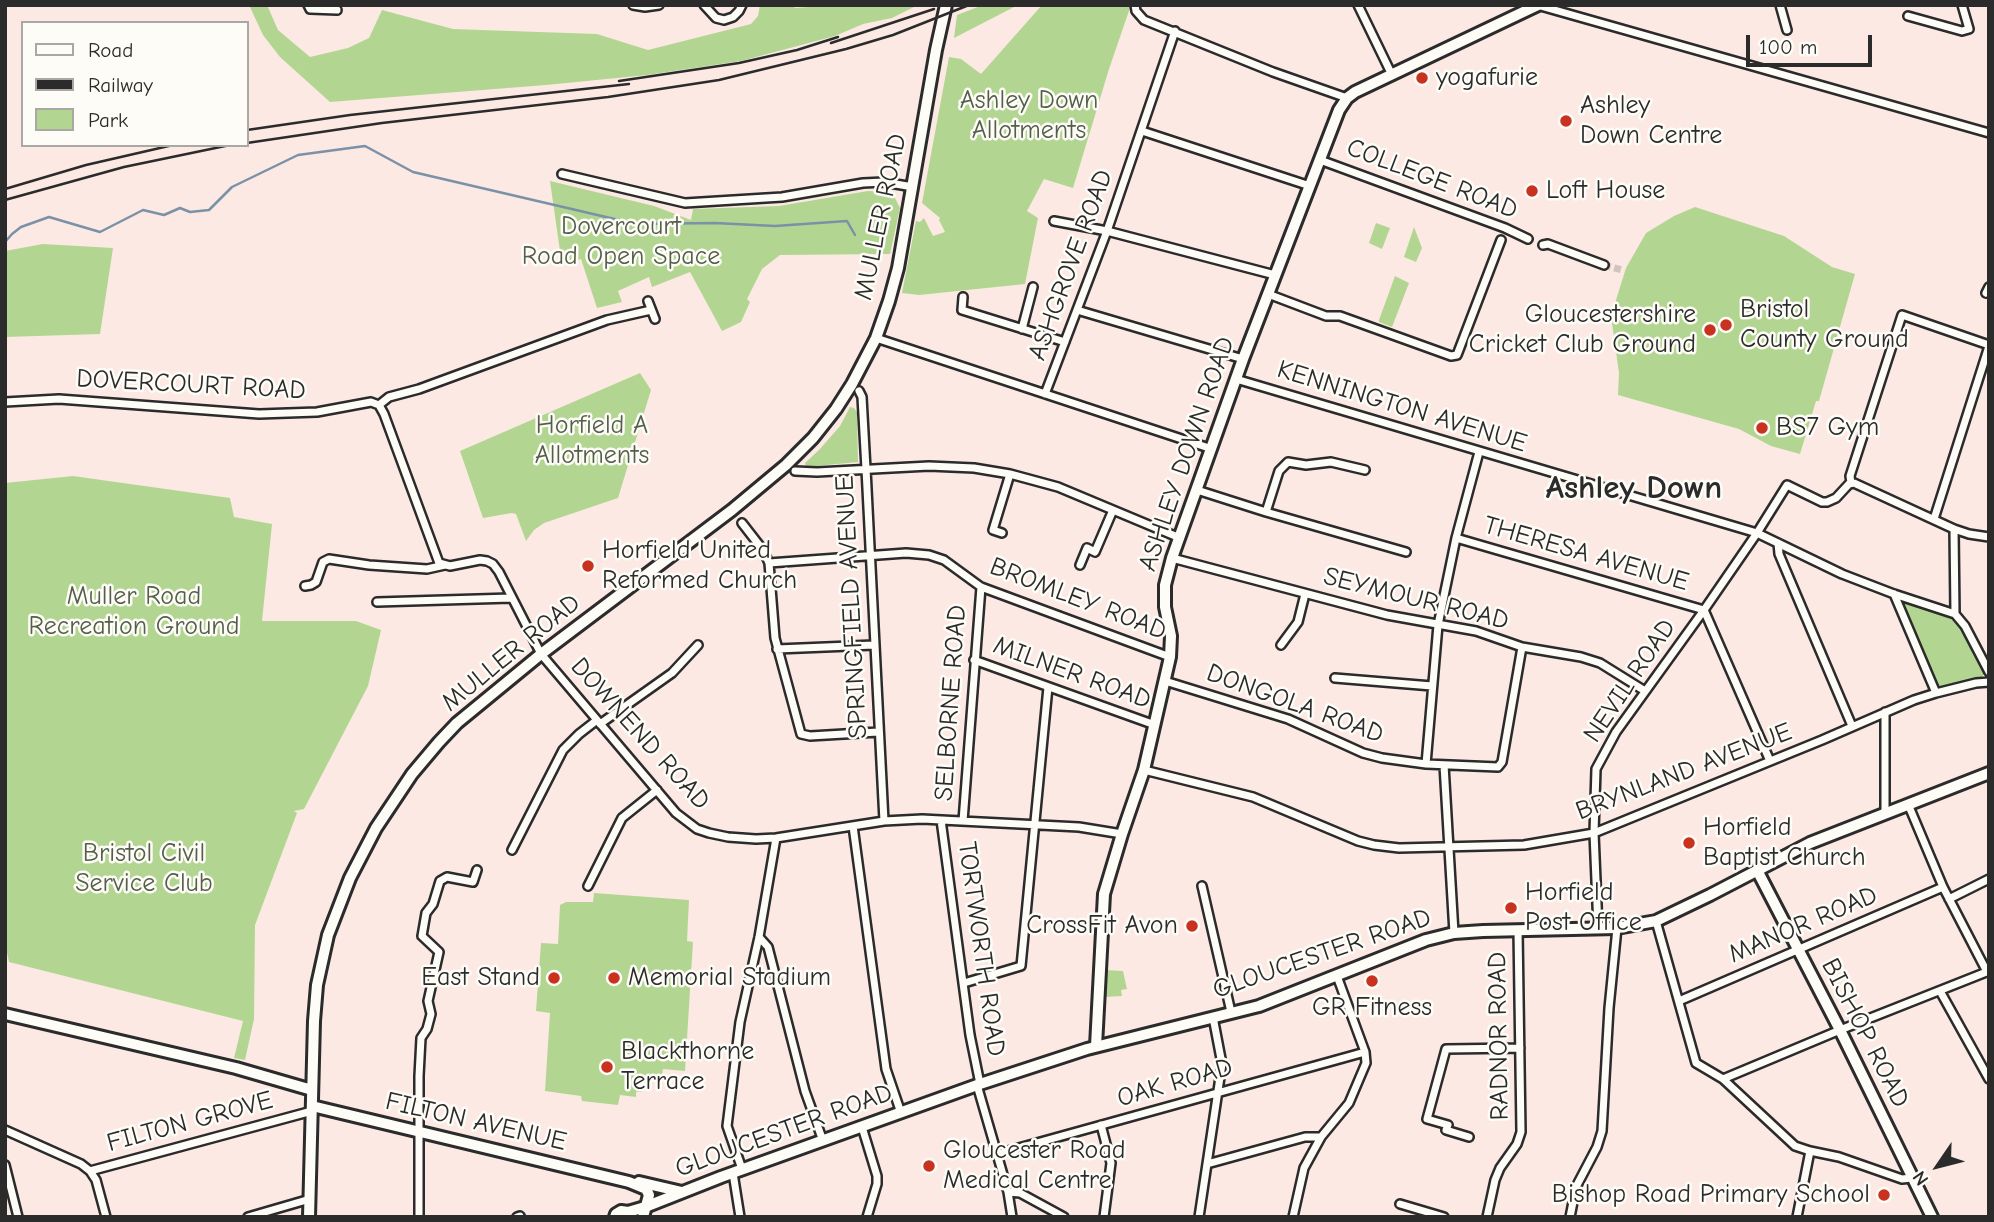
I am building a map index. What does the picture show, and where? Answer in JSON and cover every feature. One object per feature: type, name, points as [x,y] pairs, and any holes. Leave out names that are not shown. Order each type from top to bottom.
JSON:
[{"type":"main road","name":"MULLER ROAD","points":[[309,1217],[317,985],[325,949],[350,878],[376,828],[412,774],[439,742],[492,693],[541,654],[737,517],[813,438],[845,396],[876,338],[898,268],[946,5]]},
{"type":"main road","points":[[1348,98],[1391,74],[1537,5]]},
{"type":"main road","name":"ASHLEY DOWN ROAD","points":[[1096,1046],[1104,894],[1144,770],[1170,657],[1171,636],[1165,607],[1165,585],[1172,558],[1268,293],[1339,110],[1348,98]]},
{"type":"main road","name":"GLOUCESTER ROAD","points":[[615,1217],[621,1211],[626,1214],[644,1212],[682,1192],[979,1085],[1096,1046],[1259,1006],[1407,947],[1454,933],[1617,928],[1656,920],[1810,843],[1989,773]]},
{"type":"main road","name":"BISHOP ROAD","points":[[1757,870],[1932,1217]]},
{"type":"main road","points":[[5,1014],[236,1068],[312,1090]]},
{"type":"main road","name":"FILTON AVENUE","points":[[312,1109],[682,1192]]},
{"type":"main road","points":[[629,1182],[644,1212]]},
{"type":"street","points":[[308,5],[310,9],[337,10]]},
{"type":"street","points":[[632,5],[659,5]]},
{"type":"street","points":[[704,5],[716,18],[724,20],[733,17],[742,5]]},
{"type":"street","points":[[1135,5],[1136,11],[1144,20],[1273,72],[1348,98]]},
{"type":"street","points":[[1359,5],[1391,74]]},
{"type":"street","points":[[1537,5],[1989,133]]},
{"type":"street","points":[[1780,5],[1787,30]]},
{"type":"street","points":[[1908,16],[1962,32],[1969,29],[1962,5]]},
{"type":"street","name":"ASHGROVE ROAD","points":[[1045,394],[1107,231],[1175,31]]},
{"type":"street","points":[[1142,131],[1310,186]]},
{"type":"street","name":"COLLEGE ROAD","points":[[1320,160],[1505,228],[1528,239]]},
{"type":"street","points":[[562,174],[685,203],[782,197],[863,183],[884,182],[913,187]]},
{"type":"street","points":[[1054,221],[1107,231],[1275,275]]},
{"type":"street","points":[[1268,293],[1326,316],[1340,316],[1451,356],[1457,355],[1501,240]]},
{"type":"street","points":[[1543,244],[1604,265]]},
{"type":"street","points":[[1022,329],[1033,287]]},
{"type":"street","points":[[963,298],[962,310],[1065,342]]},
{"type":"street","points":[[648,301],[655,319]]},
{"type":"street","name":"DOVERCOURT ROAD","points":[[5,402],[59,399],[259,414],[317,412],[371,402],[379,405],[389,397],[419,389],[602,321],[651,310]]},
{"type":"street","points":[[1077,310],[1243,359]]},
{"type":"street","points":[[1934,519],[1989,346],[1902,315],[1850,483],[1954,529],[1989,537]]},
{"type":"street","points":[[876,338],[1212,449]]},
{"type":"street","name":"KENNINGTON AVENUE","points":[[1236,379],[1757,533],[1842,574],[1955,614]]},
{"type":"street","name":"SPRINGFIELD AVENUE","points":[[859,391],[862,397],[884,821]]},
{"type":"street","points":[[379,405],[437,559],[445,565]]},
{"type":"street","points":[[1426,764],[1438,625],[1456,538],[1479,452]]},
{"type":"street","points":[[1266,512],[1279,471],[1289,462],[1306,465],[1331,462],[1365,470]]},
{"type":"street","points":[[795,471],[929,466],[974,468],[1010,474],[1058,488],[1180,538]]},
{"type":"street","points":[[1002,533],[993,530],[1010,474]]},
{"type":"street","name":"NEVIL ROAD","points":[[1598,928],[1594,833],[1596,769],[1616,732],[1704,610],[1787,485],[1827,502],[1836,498],[1850,483]]},
{"type":"street","points":[[1196,490],[1406,552]]},
{"type":"street","points":[[1080,565],[1087,548],[1095,552],[1113,510]]},
{"type":"street","points":[[737,517],[763,550],[769,564],[777,649],[800,734],[810,736],[878,732]]},
{"type":"street","points":[[1954,529],[1955,614],[1965,626],[1989,672]]},
{"type":"street","name":"THERESA AVENUE","points":[[1456,538],[1704,610]]},
{"type":"street","points":[[1778,543],[1779,554],[1852,726]]},
{"type":"street","name":"BROMLEY ROAD","points":[[769,564],[906,553],[929,555],[944,560],[981,587],[1170,657]]},
{"type":"street","name":"SEYMOUR ROAD","points":[[1172,558],[1387,615],[1476,631],[1522,647],[1581,657],[1600,663],[1645,691]]},
{"type":"street","points":[[304,586],[316,582],[323,562],[330,559],[428,569],[445,565]]},
{"type":"street","name":"DOWNEND ROAD","points":[[445,565],[480,560],[487,561],[499,572],[541,654],[676,813],[687,823],[709,834],[776,838],[904,819],[1079,827],[1122,834]]},
{"type":"street","name":"SELBORNE ROAD","points":[[963,821],[981,587]]},
{"type":"street","points":[[1281,645],[1298,622],[1305,594]]},
{"type":"street","points":[[1894,594],[1936,693]]},
{"type":"street","points":[[377,602],[511,598]]},
{"type":"street","points":[[1704,610],[1770,761]]},
{"type":"street","points":[[512,850],[564,748],[672,673],[698,645]]},
{"type":"street","points":[[777,649],[874,645]]},
{"type":"street","name":"DONGOLA ROAD","points":[[1165,681],[1288,719],[1363,754],[1426,764],[1498,767],[1522,647]]},
{"type":"street","name":"MILNER ROAD","points":[[974,660],[1154,725]]},
{"type":"street","points":[[1335,678],[1432,686]]},
{"type":"street","name":"BRYNLAND AVENUE","points":[[1144,770],[1253,797],[1358,841],[1399,848],[1545,843],[1594,833],[1936,693],[1989,682]]},
{"type":"street","points":[[964,983],[1021,967],[1048,687]]},
{"type":"street","points":[[1885,712],[1885,812]]},
{"type":"street","points":[[1444,765],[1454,933]]},
{"type":"street","points":[[588,886],[622,818],[657,790]]},
{"type":"street","points":[[1723,1079],[1988,972],[1943,887],[1908,804]]},
{"type":"street","name":"TORTWORTH ROAD","points":[[941,820],[970,1035],[979,1085],[1012,1217]]},
{"type":"street","points":[[853,826],[886,1069],[901,1113]]},
{"type":"street","points":[[740,1217],[738,1171],[727,1126],[740,1022],[759,937],[776,838]]},
{"type":"street","points":[[419,1217],[421,1038],[431,1014],[428,1001],[439,952],[422,936],[426,913],[433,904],[440,881],[447,877],[473,881],[477,870]]},
{"type":"street","points":[[1949,899],[1989,879]]},
{"type":"street","points":[[1202,886],[1231,1012]]},
{"type":"street","name":"MANOR ROAD","points":[[1679,1001],[1943,887]]},
{"type":"street","points":[[1656,920],[1696,1063],[1723,1079],[1795,1146],[1839,1157],[1902,1179],[1912,1178]]},
{"type":"street","points":[[1570,1217],[1576,1187],[1597,1147],[1602,1131],[1617,928]]},
{"type":"street","name":"RADNOR ROAD","points":[[1487,1217],[1495,1180],[1517,1144],[1521,1132],[1518,930]]},
{"type":"street","points":[[759,937],[768,947],[805,1091],[823,1142]]},
{"type":"street","points":[[1293,1217],[1304,1168],[1321,1137],[1349,1103],[1366,1063],[1365,1052],[1337,976]]},
{"type":"street","points":[[1940,991],[1989,1079]]},
{"type":"street","points":[[1199,1217],[1222,1056],[1213,1017]]},
{"type":"street","points":[[1469,1137],[1446,1130],[1448,1125],[1427,1119],[1446,1049],[1520,1048]]},
{"type":"street","name":"OAK ROAD","points":[[996,1154],[1365,1052]]},
{"type":"street","name":"FILTON GROVE","points":[[5,1130],[90,1171],[312,1109]]},
{"type":"street","points":[[1101,1125],[1111,1163],[1104,1217]]},
{"type":"street","points":[[862,1127],[877,1175],[867,1217]]},
{"type":"street","points":[[1207,1164],[1305,1137],[1321,1137]]},
{"type":"street","points":[[1797,1217],[1810,1151]]},
{"type":"street","points":[[5,1165],[18,1217]]},
{"type":"street","points":[[90,1171],[96,1180],[106,1217]]},
{"type":"street","points":[[1007,1192],[1020,1193],[1064,1217]]},
{"type":"street","points":[[248,1217],[310,1199]]},
{"type":"street","points":[[1400,1204],[1444,1217]]},
{"type":"green space","points":[[249,5],[267,5],[278,30],[310,57],[348,48],[369,38],[382,10],[453,29],[597,34],[648,50],[751,24],[758,16],[760,5],[793,5],[795,8],[918,5],[892,18],[863,24],[835,36],[741,61],[647,75],[330,102],[280,57],[263,35]]},
{"type":"green space","points":[[983,5],[1018,5],[954,38],[957,15]]},
{"type":"green space","name":"Ashley Down Allotments","points":[[1042,5],[1131,5],[1073,188],[1044,179],[1027,211],[1038,218],[1025,284],[919,295],[902,293],[916,221],[920,222],[924,218],[933,236],[945,232],[940,218],[922,203],[949,57],[961,59],[981,74]]},
{"type":"green space","name":"Dovercourt Road Open Space","points":[[550,181],[654,206],[691,220],[693,209],[779,206],[868,191],[883,192],[895,198],[900,208],[890,254],[780,255],[762,269],[747,299],[750,302],[741,322],[722,331],[690,272],[652,287],[649,277],[618,291],[622,302],[597,308],[581,259],[562,265]]},
{"type":"green space","name":"Gloucestershire Cricket Club Ground","points":[[1695,207],[1784,236],[1832,267],[1855,274],[1819,401],[1816,401],[1800,454],[1771,446],[1739,429],[1618,395],[1619,373],[1611,316],[1626,268],[1646,233]]},
{"type":"green space","points":[[1376,223],[1390,228],[1382,249],[1369,243]]},
{"type":"green space","points":[[1414,227],[1422,248],[1416,262],[1404,257]]},
{"type":"green space","points":[[43,244],[113,248],[100,334],[5,337],[5,251]]},
{"type":"green space","points":[[1395,276],[1409,283],[1392,327],[1379,320]]},
{"type":"green space","name":"Horfield A Allotments","points":[[640,373],[651,390],[618,498],[544,523],[534,530],[526,541],[516,514],[483,518],[460,451]]},
{"type":"green space","points":[[850,407],[857,412],[858,462],[806,467],[805,463],[840,426]]},
{"type":"green space","points":[[73,476],[230,498],[234,517],[272,524],[262,621],[356,621],[381,630],[368,686],[304,809],[294,811],[297,813],[255,925],[254,1019],[245,1060],[234,1058],[243,1021],[9,962],[5,943],[5,483]]},
{"type":"green space","points":[[1901,601],[1952,619],[1960,627],[1985,673],[1982,677],[1937,687]]},
{"type":"green space","name":"Memorial Stadium","points":[[594,893],[689,900],[687,941],[693,942],[685,1071],[663,1069],[661,1082],[643,1080],[642,1092],[636,1092],[636,1097],[620,1095],[618,1105],[582,1101],[581,1096],[545,1091],[550,1013],[536,1011],[541,943],[558,944],[560,905],[566,902],[593,902]]},
{"type":"green space","points":[[1105,970],[1123,971],[1127,989],[1121,990],[1122,996],[1104,997]]},
{"type":"waterway","points":[[5,242],[21,227],[49,217],[100,232],[143,210],[164,215],[180,208],[190,212],[209,210],[232,187],[298,155],[365,146],[413,172],[636,224],[715,223],[775,226],[847,221],[855,235]]},
{"type":"tunnel","points":[[1604,265],[1622,270]]},
{"type":"railway","points":[[248,143],[382,123],[608,97],[719,80],[893,35],[969,5]]},
{"type":"railway","points":[[831,43],[934,9]]},
{"type":"railway","points":[[619,81],[739,63],[797,50],[838,37]]},
{"type":"railway","points":[[248,130],[350,115],[629,84]]},
{"type":"railway","points":[[5,189],[86,165],[164,147]]},
{"type":"railway","points":[[5,200],[124,167],[220,147]]},
{"type":"place","name":"yogafurie","points":[[1422,78]]},
{"type":"place","name":"Ashley Down Centre","points":[[1566,121]]},
{"type":"place","name":"Loft House","points":[[1532,191]]},
{"type":"place","name":"Bristol County Ground","points":[[1726,325]]},
{"type":"place","name":"Gloucestershire Cricket Club Ground","points":[[1710,330]]},
{"type":"place","name":"BS7 Gym","points":[[1762,428]]},
{"type":"place","name":"Horfield United Reformed Church","points":[[588,566]]},
{"type":"place","name":"Horfield Baptist Church","points":[[1689,843]]},
{"type":"place","name":"Horfield Post Office","points":[[1511,908]]},
{"type":"place","name":"CrossFit Avon","points":[[1192,926]]},
{"type":"place","name":"East Stand","points":[[554,978]]},
{"type":"place","name":"Memorial Stadium","points":[[614,978]]},
{"type":"place","name":"GR Fitness","points":[[1372,981]]},
{"type":"place","name":"Blackthorne Terrace","points":[[607,1067]]},
{"type":"place","name":"Gloucester Road Medical Centre","points":[[929,1166]]},
{"type":"place","name":"Bishop Road Primary School","points":[[1884,1195]]},
{"type":"district","name":"Ashley Down","points":[[1634,489]]},
{"type":"park label","name":"Muller Road Recreation Ground","points":[[134,612]]},
{"type":"park label","name":"Bristol Civil Service Club","points":[[144,869]]}]
